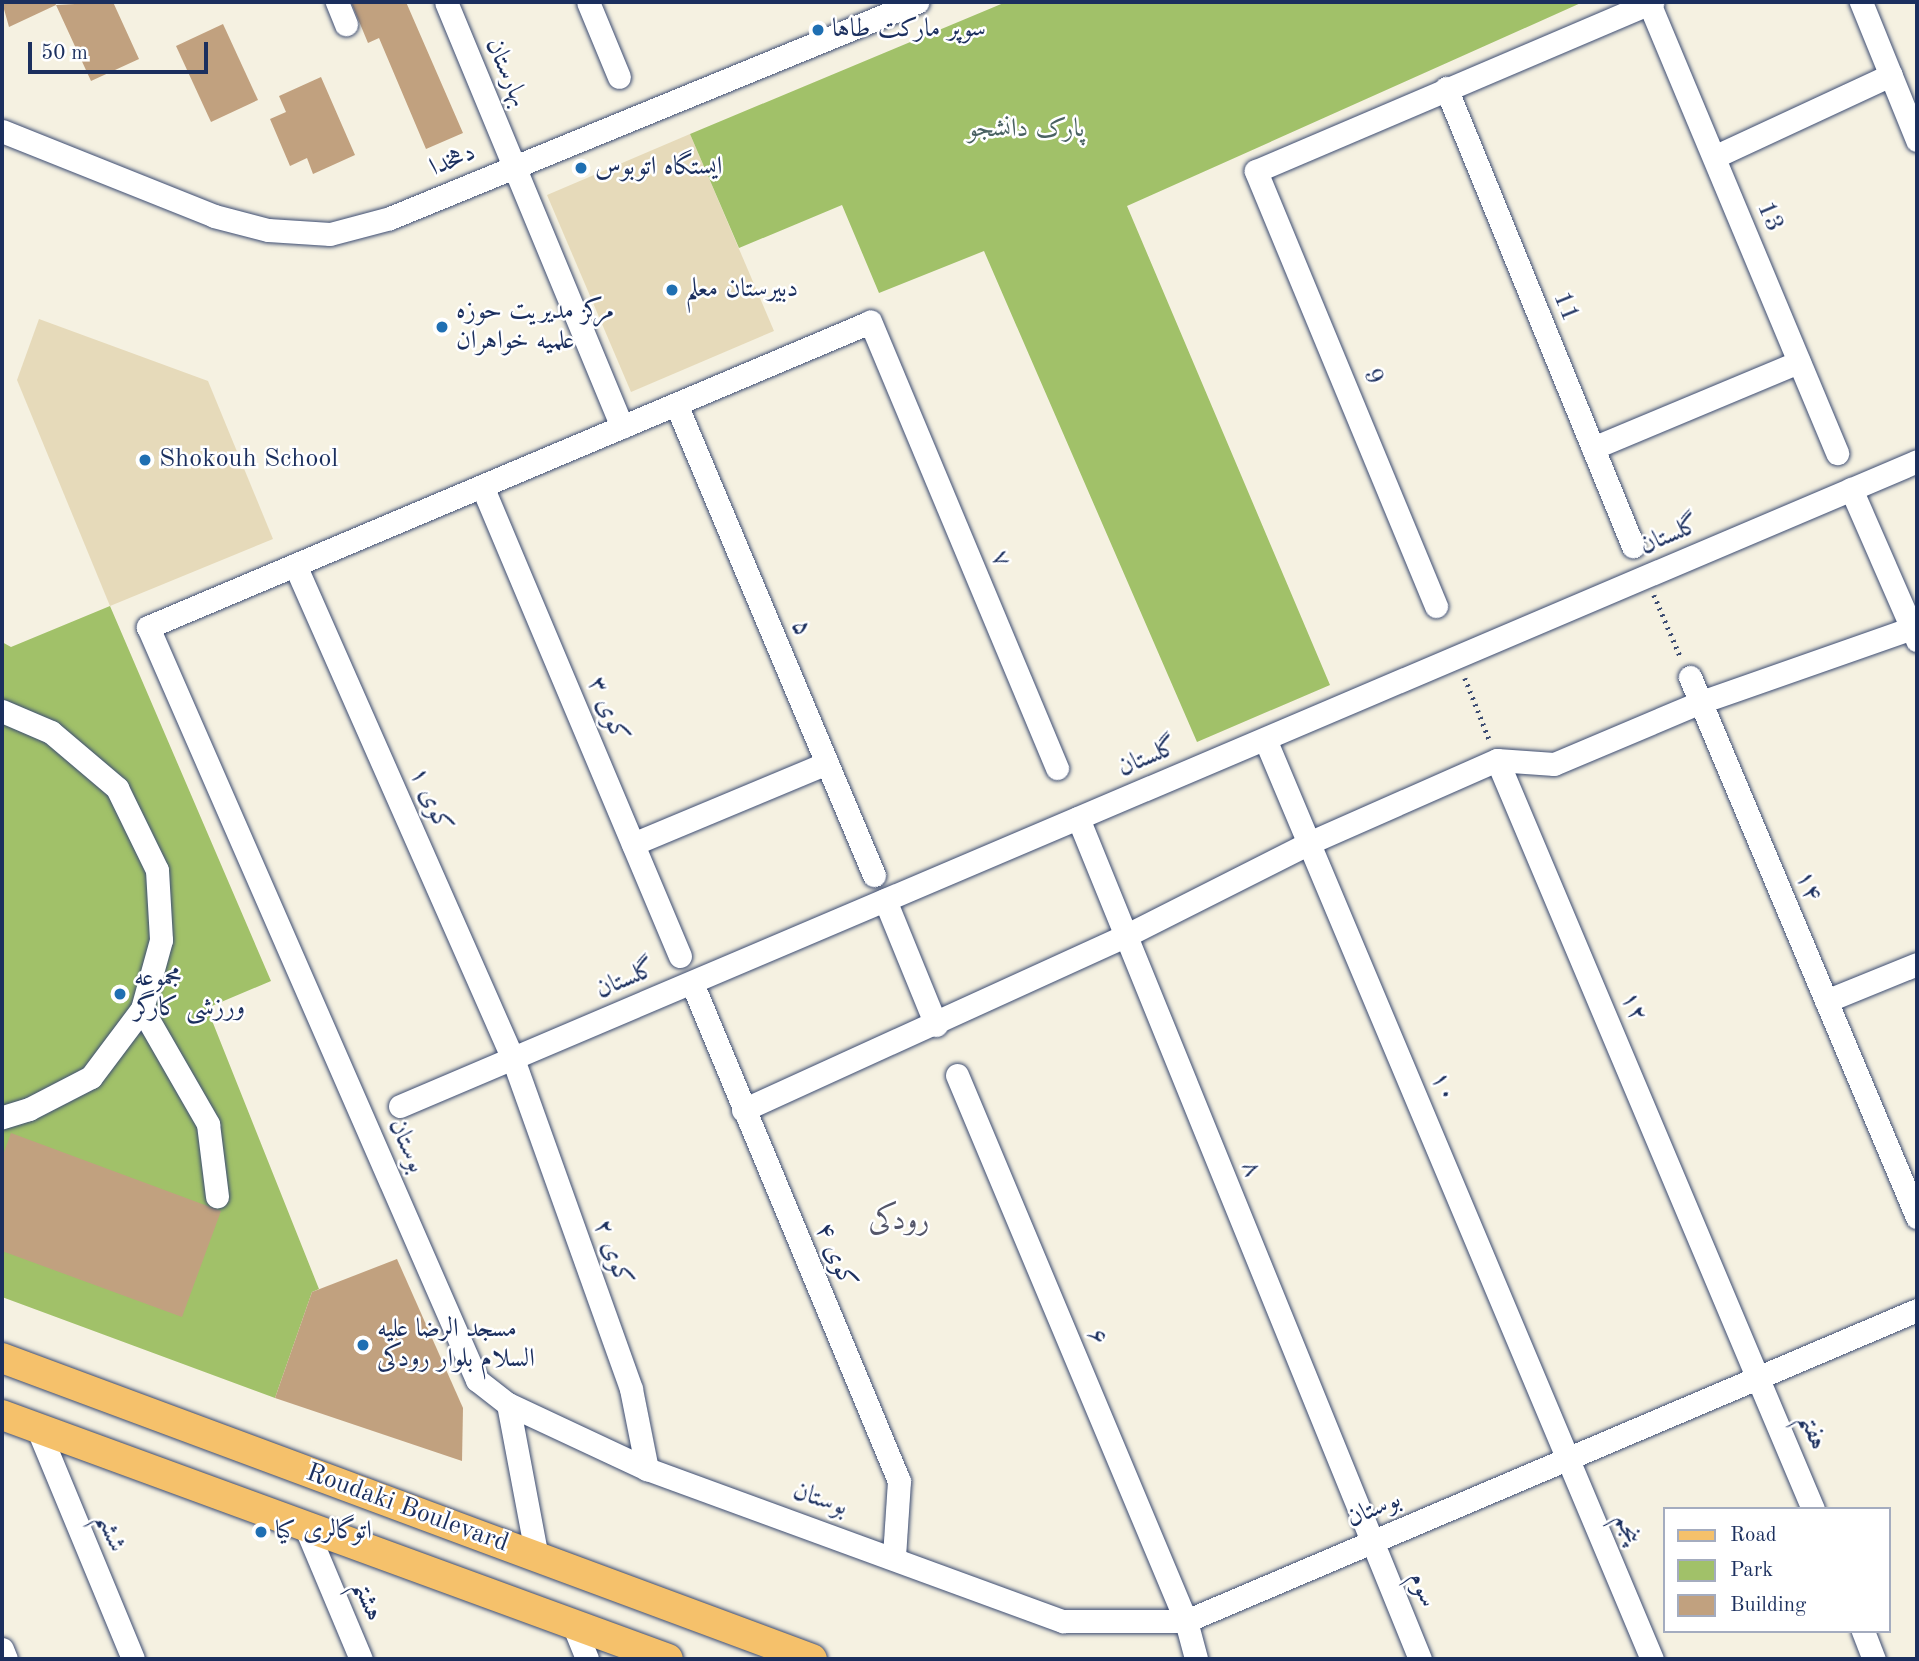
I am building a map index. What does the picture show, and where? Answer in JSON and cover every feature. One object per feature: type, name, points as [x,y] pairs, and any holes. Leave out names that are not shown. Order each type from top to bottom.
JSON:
[{"type":"main road","name":"Roudaki Boulevard","points":[[2,1358],[813,1659]]},
{"type":"main road","name":"Roudaki Boulevard","points":[[2,1415],[668,1659]]},
{"type":"street","points":[[337,2],[346,24]]},
{"type":"street","name":"بهارستان","points":[[446,2],[622,427]]},
{"type":"street","points":[[588,2],[619,77]]},
{"type":"street","name":"دهخدا","points":[[2,131],[214,216],[268,230],[330,234],[390,218],[917,2]]},
{"type":"street","points":[[1861,2],[1917,140]]},
{"type":"street","points":[[1446,88],[1651,3]]},
{"type":"street","name":"13","points":[[1651,3],[1837,453]]},
{"type":"street","points":[[1714,157],[1891,75]]},
{"type":"street","name":"9","points":[[1436,606],[1256,171],[1446,88]]},
{"type":"street","name":"11","points":[[1446,88],[1633,546]]},
{"type":"street","name":"۷","points":[[676,404],[870,323],[1058,768]]},
{"type":"street","points":[[1593,448],[1799,362]]},
{"type":"street","points":[[295,565],[676,404]]},
{"type":"street","name":"۵","points":[[676,404],[874,875]]},
{"type":"street","name":"گلستان","points":[[400,1107],[1917,461]]},
{"type":"street","name":"کوی ۳","points":[[482,486],[680,956]]},
{"type":"street","points":[[743,1110],[936,1025],[1127,935],[1311,842],[1497,760],[1554,764],[1701,702],[1915,635],[1852,489]]},
{"type":"street","name":"بوستان","points":[[295,565],[148,627],[477,1380],[508,1404],[647,1469],[894,1556],[1063,1621],[1186,1620],[1917,1310]]},
{"type":"street","name":"کوی ۱","points":[[295,565],[513,1059]]},
{"type":"street","name":"۱۴","points":[[1690,677],[1917,1217]]},
{"type":"street","points":[[2,711],[51,732],[117,788],[157,870],[161,940],[142,1009],[91,1077],[29,1110],[2,1117]]},
{"type":"street","name":"۱۰","points":[[1265,739],[1311,842],[1567,1459]]},
{"type":"street","name":"۱۲","points":[[1497,760],[1759,1377]]},
{"type":"street","points":[[633,844],[827,763]]},
{"type":"street","name":"۸","points":[[1078,818],[1371,1542]]},
{"type":"street","points":[[885,900],[936,1025]]},
{"type":"street","points":[[1826,1002],[1917,964]]},
{"type":"street","name":"کوی ۴","points":[[691,983],[899,1481],[894,1556]]},
{"type":"street","points":[[142,1009],[208,1124],[217,1196]]},
{"type":"street","name":"کوی ۲","points":[[513,1059],[631,1390],[647,1469]]},
{"type":"street","name":"۶","points":[[957,1075],[1186,1620],[1196,1659]]},
{"type":"street","name":"هفتم","points":[[1759,1377],[1812,1507]]},
{"type":"street","points":[[508,1404],[537,1558]]},
{"type":"street","name":"ششم","points":[[37,1427],[132,1659]]},
{"type":"street","name":"پنجم","points":[[1567,1459],[1652,1659]]},
{"type":"street","name":"هشتم","points":[[305,1526],[360,1659]]},
{"type":"street","name":"سوم","points":[[1371,1542],[1420,1659]]},
{"type":"street","points":[[572,1624],[587,1659]]},
{"type":"street","points":[[1864,1633],[1874,1659]]},
{"type":"street","points":[[2,1649],[6,1659]]},
{"type":"path","points":[[1645,577],[1690,677]]},
{"type":"path","points":[[1457,657],[1497,760]]},
{"type":"shaded area","name":"دبیرستان معلم","points":[[690,134],[774,331],[631,392],[547,195]]},
{"type":"shaded area","name":"Shokouh School","points":[[39,319],[208,381],[273,539],[110,606],[17,380]]},
{"type":"green space","name":"پارک دانشجو","points":[[1006,2],[1583,2],[1127,206],[1330,685],[1197,742],[984,251],[879,293],[842,205],[739,248],[690,134]]},
{"type":"green space","name":"مجموعه ورزشی کارگر","points":[[110,606],[271,981],[207,1008],[319,1289],[312,1292],[275,1398],[2,1297],[2,642],[11,647]]},
{"type":"building","points":[[2,2],[55,2],[56,5],[9,27]]},
{"type":"building","points":[[113,2],[139,59],[91,81],[56,5]]},
{"type":"building","points":[[351,2],[406,2],[463,133],[426,149],[379,38],[368,43]]},
{"type":"building","points":[[223,24],[258,100],[211,122],[176,46]]},
{"type":"building","points":[[321,77],[355,155],[313,174],[307,158],[290,166],[270,119],[286,112],[279,96]]},
{"type":"building","points":[[11,1133],[221,1211],[182,1317],[2,1251],[2,1158]]},
{"type":"building","name":"مسجد الرضا علیه السلام بلوار رودکی","points":[[397,1259],[463,1408],[462,1461],[275,1398],[312,1292]]},
{"type":"place","name":"سوپر مارکت طاها","points":[[818,30]]},
{"type":"place","name":"ایستگاه اتوبوس","points":[[581,168]]},
{"type":"place","name":"دبیرستان معلم","points":[[672,290]]},
{"type":"place","name":"مرکز مدیریت حوزه علمیه خواهران","points":[[442,327]]},
{"type":"place","name":"Shokouh School","points":[[145,460]]},
{"type":"place","name":"مجموعه ورزشی کارگر","points":[[120,994]]},
{"type":"place","name":"مسجد الرضا علیه السلام بلوار رودکی","points":[[363,1345]]},
{"type":"place","name":"اتوگالری کیا","points":[[261,1532]]},
{"type":"district","name":"رودکی","points":[[899,1221]]}]
